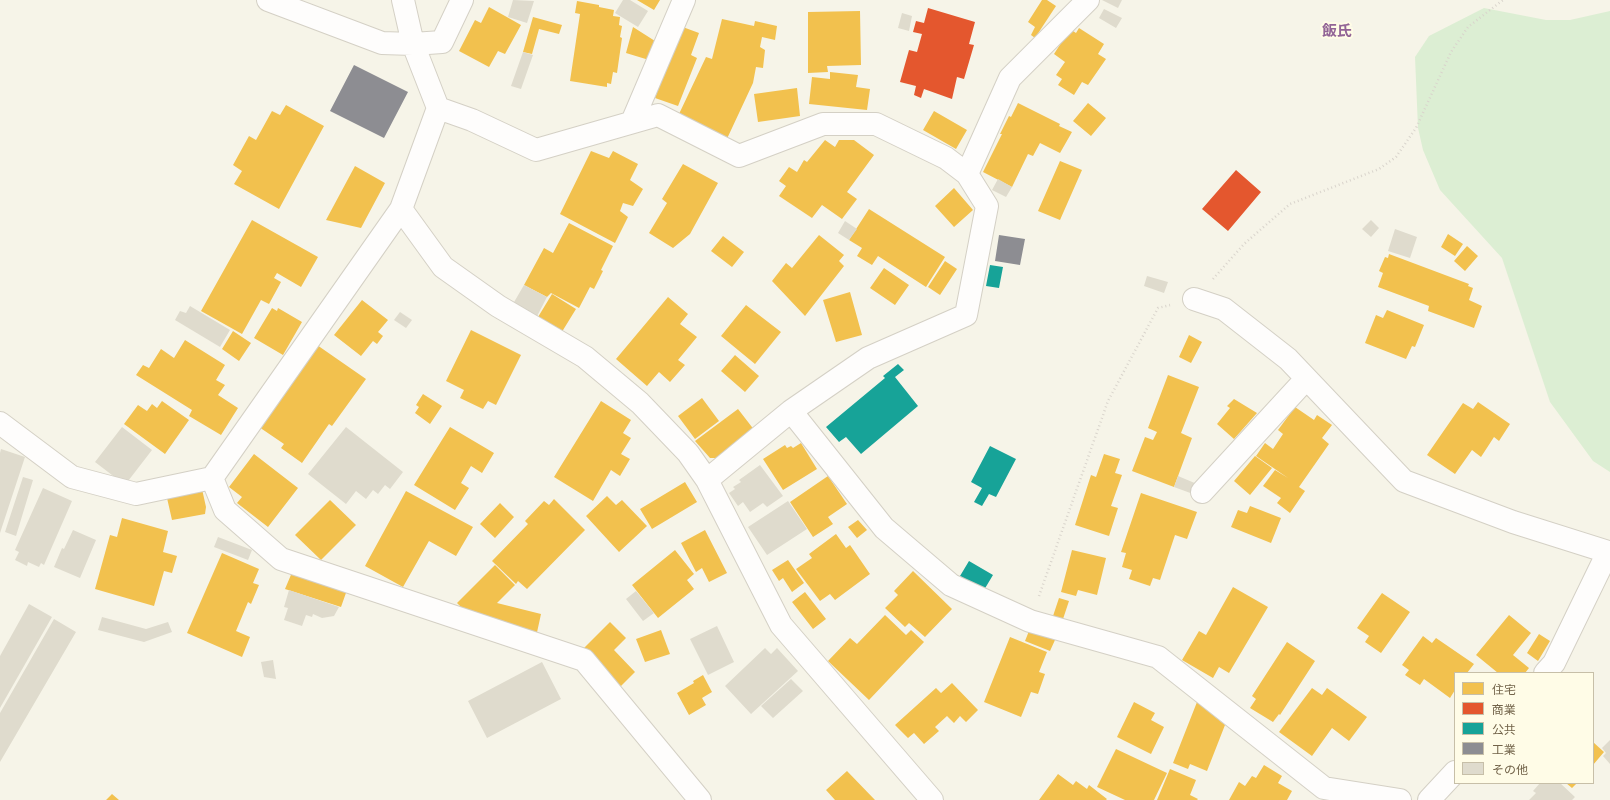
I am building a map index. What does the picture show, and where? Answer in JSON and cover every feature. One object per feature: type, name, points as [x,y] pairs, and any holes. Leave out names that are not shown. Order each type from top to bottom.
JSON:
[{"type":"street","points":[[268,0],[382,43],[413,44],[442,42],[462,0]]},
{"type":"street","points":[[0,423],[72,477],[136,494],[212,478],[401,208],[438,108],[413,44],[403,0]]},
{"type":"street","points":[[632,122],[684,0]]},
{"type":"street","points":[[967,174],[1010,78],[1088,0]]},
{"type":"street","points":[[438,108],[472,120],[536,150],[658,115],[739,156],[823,124],[876,124],[946,158],[967,174],[987,206],[966,315],[868,358],[791,411],[707,480]]},
{"type":"street","points":[[401,208],[443,267],[498,306],[585,357],[640,403],[688,453],[707,480],[782,625],[932,800]]},
{"type":"street","points":[[1194,299],[1224,309],[1288,359],[1404,481],[1513,522],[1608,552],[1554,663],[1546,672]]},
{"type":"street","points":[[1202,492],[1306,379]]},
{"type":"street","points":[[791,411],[884,528],[951,585],[1030,621],[1158,657],[1324,788],[1400,800]]},
{"type":"street","points":[[212,478],[225,510],[281,559],[584,660],[700,800]]},
{"type":"street","points":[[1429,800],[1454,773]]},
{"type":"green space","points":[[1484,8],[1546,20],[1570,20],[1610,11],[1610,472],[1593,461],[1550,402],[1502,258],[1440,190],[1423,150],[1418,128],[1415,57],[1429,36]]},
{"type":"building: 住宅","points":[[637,0],[660,0],[654,10]]},
{"type":"building: 住宅","points":[[1042,0],[1047,0],[1056,6],[1035,38],[1031,35],[1035,27],[1028,22]]},
{"type":"building: 住宅","points":[[577,1],[599,5],[599,7],[614,10],[613,16],[620,17],[619,25],[622,26],[620,37],[622,38],[617,73],[613,72],[611,84],[607,83],[607,87],[570,81],[580,14],[575,13]]},
{"type":"building: 住宅","points":[[489,7],[521,25],[505,54],[498,51],[489,67],[459,51],[475,20],[481,23]]},
{"type":"building: 住宅","points":[[860,11],[861,65],[827,66],[828,72],[808,73],[808,12]]},
{"type":"building: 住宅","points":[[533,17],[562,25],[559,34],[539,29],[532,54],[523,52]]},
{"type":"building: 住宅","points":[[722,19],[754,26],[755,21],[777,26],[775,40],[762,37],[760,47],[765,50],[763,68],[756,67],[753,83],[725,143],[679,114],[706,57],[712,59]]},
{"type":"building: 住宅","points":[[680,26],[699,33],[691,55],[697,58],[678,106],[655,98]]},
{"type":"building: 住宅","points":[[633,27],[655,41],[649,60],[626,53]]},
{"type":"building: 住宅","points":[[1079,28],[1104,44],[1098,54],[1106,59],[1088,85],[1082,82],[1074,95],[1058,85],[1062,79],[1056,75],[1065,62],[1054,54],[1070,29],[1076,33]]},
{"type":"building: 住宅","points":[[830,72],[858,75],[856,87],[870,89],[867,110],[809,104],[812,77],[830,79]]},
{"type":"building: 住宅","points":[[797,88],[800,116],[758,122],[754,94]]},
{"type":"building: 住宅","points":[[1018,103],[1060,124],[1059,126],[1072,132],[1060,153],[1040,143],[1033,156],[1028,154],[1012,187],[983,172],[1002,134],[1000,134],[1009,116],[1011,117]]},
{"type":"building: 住宅","points":[[1088,103],[1106,118],[1091,136],[1073,121]]},
{"type":"building: 住宅","points":[[286,105],[324,126],[279,209],[234,184],[242,171],[233,165],[249,136],[256,140],[272,111],[280,115]]},
{"type":"building: 住宅","points":[[934,111],[967,130],[956,149],[923,130]]},
{"type":"building: 住宅","points":[[825,140],[835,147],[839,140],[854,140],[874,155],[847,192],[857,199],[842,219],[822,205],[812,218],[779,196],[786,186],[779,181],[789,167],[797,172],[804,160],[807,162]]},
{"type":"building: 住宅","points":[[591,151],[609,158],[613,151],[638,164],[630,180],[643,189],[633,206],[623,203],[620,211],[628,217],[615,243],[560,214]]},
{"type":"building: 住宅","points":[[1060,161],[1082,170],[1060,220],[1038,211]]},
{"type":"building: 住宅","points":[[683,164],[718,183],[690,234],[673,248],[649,233],[667,203],[662,199]]},
{"type":"building: 住宅","points":[[355,166],[385,183],[361,228],[326,220]]},
{"type":"building: 住宅","points":[[954,188],[973,210],[954,227],[935,206]]},
{"type":"building: 住宅","points":[[869,209],[945,257],[926,287],[878,256],[872,265],[857,256],[862,248],[849,240]]},
{"type":"building: 住宅","points":[[252,220],[318,257],[301,287],[277,273],[274,278],[281,282],[269,304],[261,300],[242,334],[201,311]]},
{"type":"building: 住宅","points":[[569,223],[613,246],[601,270],[603,271],[594,289],[590,287],[579,308],[551,293],[547,297],[524,285],[544,248],[553,253]]},
{"type":"building: 住宅","points":[[1448,234],[1463,244],[1455,256],[1441,247]]},
{"type":"building: 住宅","points":[[819,235],[844,255],[839,261],[844,266],[805,316],[772,281],[786,263],[792,268]]},
{"type":"building: 住宅","points":[[723,236],[744,252],[732,267],[711,251]]},
{"type":"building: 住宅","points":[[1467,246],[1478,256],[1465,271],[1454,261]]},
{"type":"building: 住宅","points":[[1389,254],[1469,284],[1468,286],[1473,288],[1469,300],[1482,306],[1474,328],[1428,311],[1429,306],[1378,287],[1383,273],[1379,271],[1385,257],[1388,258]]},
{"type":"building: 住宅","points":[[945,261],[957,269],[940,295],[928,287]]},
{"type":"building: 住宅","points":[[884,268],[909,285],[895,305],[870,288]]},
{"type":"building: 住宅","points":[[850,292],[862,335],[836,342],[823,300]]},
{"type":"building: 住宅","points":[[552,294],[576,309],[560,335],[535,322]]},
{"type":"building: 住宅","points":[[668,297],[688,314],[680,324],[697,337],[678,360],[685,365],[670,382],[659,372],[647,386],[616,359]]},
{"type":"building: 住宅","points":[[362,300],[388,320],[378,332],[383,336],[377,344],[373,341],[361,356],[334,335]]},
{"type":"building: 住宅","points":[[746,305],[781,332],[755,364],[721,336]]},
{"type":"building: 住宅","points":[[272,308],[277,311],[278,308],[302,322],[283,355],[254,338]]},
{"type":"building: 住宅","points":[[1387,310],[1424,325],[1415,347],[1412,346],[1406,359],[1365,343],[1376,315],[1383,318]]},
{"type":"building: 住宅","points":[[471,330],[521,355],[496,405],[488,401],[483,409],[460,398],[464,390],[446,381]]},
{"type":"building: 住宅","points":[[233,331],[251,343],[239,361],[222,349]]},
{"type":"building: 住宅","points":[[1189,335],[1202,342],[1191,363],[1179,357]]},
{"type":"building: 住宅","points":[[185,340],[225,365],[216,380],[225,385],[218,395],[238,408],[221,435],[189,416],[192,410],[136,375],[143,365],[149,368],[161,349],[174,358]]},
{"type":"building: 住宅","points":[[317,345],[366,379],[332,426],[329,424],[302,463],[281,448],[284,444],[259,427]]},
{"type":"building: 住宅","points":[[735,355],[759,376],[745,392],[721,371]]},
{"type":"building: 住宅","points":[[1168,375],[1199,387],[1181,433],[1192,438],[1174,487],[1132,471],[1145,437],[1153,440],[1157,432],[1148,428]]},
{"type":"building: 住宅","points":[[423,394],[442,406],[430,424],[415,413],[419,407],[416,405]]},
{"type":"building: 住宅","points":[[702,398],[719,421],[695,439],[678,416]]},
{"type":"building: 住宅","points":[[1234,399],[1257,413],[1234,439],[1217,424],[1230,408],[1227,406]]},
{"type":"building: 住宅","points":[[162,401],[189,420],[165,454],[124,424],[138,405],[147,411],[152,404],[157,408]]},
{"type":"building: 住宅","points":[[601,401],[631,420],[623,433],[631,438],[621,454],[630,459],[620,476],[611,470],[593,501],[554,477]]},
{"type":"building: 住宅","points":[[1478,402],[1510,424],[1499,441],[1494,437],[1481,457],[1472,450],[1455,474],[1427,455],[1463,403],[1473,409]]},
{"type":"building: 住宅","points":[[1295,407],[1314,420],[1317,415],[1332,425],[1322,438],[1329,444],[1299,487],[1305,491],[1290,513],[1277,503],[1281,498],[1263,486],[1275,470],[1288,478],[1256,456],[1265,443],[1273,449],[1283,434],[1278,430]]},
{"type":"building: 住宅","points":[[738,409],[755,431],[719,458],[710,458],[695,441]]},
{"type":"building: 住宅","points":[[450,427],[494,453],[482,473],[471,466],[461,483],[469,488],[455,510],[414,485]]},
{"type":"building: 住宅","points":[[801,443],[817,469],[783,490],[763,459],[785,445],[787,448],[791,446],[793,448]]},
{"type":"building: 住宅","points":[[254,454],[298,488],[268,527],[237,503],[242,497],[229,487]]},
{"type":"building: 住宅","points":[[1104,454],[1120,459],[1115,473],[1122,475],[1111,506],[1118,508],[1109,536],[1075,525],[1091,475],[1096,477]]},
{"type":"building: 住宅","points":[[1255,456],[1272,468],[1250,495],[1234,481]]},
{"type":"building: 住宅","points":[[828,476],[847,504],[828,517],[833,524],[813,537],[790,502]]},
{"type":"building: 住宅","points":[[685,482],[697,502],[652,529],[640,509]]},
{"type":"building: 住宅","points":[[202,489],[206,507],[205,514],[172,520],[167,498]]},
{"type":"building: 住宅","points":[[406,491],[473,527],[456,556],[429,541],[403,587],[365,566]]},
{"type":"building: 住宅","points":[[1141,493],[1197,512],[1187,539],[1175,535],[1160,580],[1153,578],[1150,586],[1129,579],[1132,570],[1122,567],[1126,553],[1121,552]]},
{"type":"building: 住宅","points":[[607,496],[616,505],[622,500],[647,526],[619,552],[586,516]]},
{"type":"building: 住宅","points":[[554,499],[585,530],[527,589],[518,581],[516,584],[492,561],[528,524],[525,521],[544,501],[549,505]]},
{"type":"building: 住宅","points":[[330,500],[356,525],[321,560],[295,535]]},
{"type":"building: 住宅","points":[[500,503],[514,517],[495,538],[480,524]]},
{"type":"building: 住宅","points":[[1250,506],[1281,518],[1271,543],[1231,527],[1238,510],[1247,513]]},
{"type":"building: 住宅","points":[[122,518],[168,531],[163,552],[177,556],[172,573],[164,571],[154,606],[95,589],[110,535],[117,537]]},
{"type":"building: 住宅","points":[[858,520],[867,530],[857,538],[848,527]]},
{"type":"building: 住宅","points":[[705,530],[727,573],[709,582],[702,568],[696,572],[681,543]]},
{"type":"building: 住宅","points":[[836,534],[846,548],[850,545],[870,574],[835,600],[830,594],[820,601],[796,569],[812,558],[809,554]]},
{"type":"building: 住宅","points":[[675,550],[694,574],[687,580],[694,589],[658,618],[632,585]]},
{"type":"building: 住宅","points":[[1072,550],[1106,558],[1097,595],[1078,590],[1076,596],[1061,592]]},
{"type":"building: 住宅","points":[[222,553],[259,569],[253,583],[259,585],[251,604],[248,602],[236,631],[250,637],[242,657],[187,633]]},
{"type":"building: 住宅","points":[[788,560],[804,583],[792,592],[783,578],[779,581],[772,570]]},
{"type":"building: 住宅","points":[[495,565],[515,585],[497,603],[541,614],[536,637],[477,623],[457,603]]},
{"type":"building: 住宅","points":[[293,570],[347,590],[341,607],[285,589]]},
{"type":"building: 住宅","points":[[913,571],[952,609],[925,637],[909,623],[905,627],[885,608],[898,595],[894,591]]},
{"type":"building: 住宅","points":[[1233,587],[1268,607],[1229,673],[1219,667],[1213,678],[1182,660],[1199,631],[1206,635]]},
{"type":"building: 住宅","points":[[805,592],[826,619],[813,629],[792,602]]},
{"type":"building: 住宅","points":[[1382,593],[1410,612],[1381,653],[1365,642],[1369,636],[1357,628]]},
{"type":"building: 住宅","points":[[1059,598],[1069,601],[1063,619],[1053,616]]},
{"type":"building: 住宅","points":[[885,615],[906,635],[911,630],[924,642],[869,700],[828,661],[850,638],[857,644]]},
{"type":"building: 住宅","points":[[1509,615],[1531,633],[1513,655],[1529,668],[1526,672],[1497,672],[1476,655]]},
{"type":"building: 住宅","points":[[610,622],[626,638],[614,650],[635,672],[619,688],[581,651]]},
{"type":"building: 住宅","points":[[661,630],[670,654],[645,662],[636,639]]},
{"type":"building: 住宅","points":[[1029,631],[1055,640],[1050,651],[1025,641]]},
{"type":"building: 住宅","points":[[1539,634],[1550,641],[1538,661],[1527,653]]},
{"type":"building: 住宅","points":[[1423,636],[1432,643],[1436,638],[1474,664],[1468,672],[1454,672],[1454,692],[1450,698],[1424,679],[1420,685],[1405,675],[1409,670],[1402,665]]},
{"type":"building: 住宅","points":[[1010,637],[1047,652],[1039,672],[1045,674],[1038,694],[1031,692],[1021,717],[984,702]]},
{"type":"building: 住宅","points":[[1287,642],[1315,661],[1280,715],[1279,714],[1273,722],[1250,708],[1256,699],[1252,696]]},
{"type":"building: 住宅","points":[[703,675],[712,692],[702,698],[706,705],[689,715],[677,693],[694,683],[693,681]]},
{"type":"building: 住宅","points":[[952,683],[978,710],[966,722],[960,716],[954,723],[947,716],[935,727],[939,731],[924,744],[914,733],[908,738],[895,725],[936,688],[941,693]]},
{"type":"building: 住宅","points":[[1312,688],[1322,695],[1327,688],[1367,717],[1349,741],[1332,728],[1312,756],[1279,732]]},
{"type":"building: 住宅","points":[[1134,702],[1155,713],[1151,720],[1164,727],[1151,754],[1117,737]]},
{"type":"building: 住宅","points":[[1197,702],[1225,725],[1207,771],[1190,764],[1188,769],[1173,763]]},
{"type":"building: 住宅","points":[[1594,743],[1604,752],[1594,764]]},
{"type":"building: 住宅","points":[[1116,749],[1167,773],[1154,800],[1125,800],[1097,787]]},
{"type":"building: 住宅","points":[[1264,765],[1282,776],[1278,783],[1292,791],[1287,800],[1229,800],[1239,782],[1245,786],[1252,776],[1256,778]]},
{"type":"building: 住宅","points":[[1170,769],[1196,780],[1190,795],[1198,799],[1197,800],[1157,800]]},
{"type":"building: 住宅","points":[[847,771],[875,800],[835,800],[826,790]]},
{"type":"building: 住宅","points":[[1058,774],[1073,785],[1076,781],[1087,789],[1089,785],[1107,799],[1039,800]]},
{"type":"building: 住宅","points":[[1567,784],[1576,784],[1572,788]]},
{"type":"building: 住宅","points":[[112,794],[119,800],[106,800]]},
{"type":"building: 商業","points":[[928,8],[975,22],[969,44],[974,45],[964,79],[957,77],[952,99],[924,89],[921,98],[914,95],[916,86],[900,82],[909,50],[917,52],[922,34],[913,32],[916,21],[924,23]]},
{"type":"building: 商業","points":[[1236,170],[1261,192],[1228,231],[1202,209]]},
{"type":"building: 公共","points":[[990,265],[1003,267],[999,288],[986,286]]},
{"type":"building: 公共","points":[[898,364],[904,370],[895,377],[918,406],[861,454],[846,437],[839,442],[826,427],[885,378],[883,376]]},
{"type":"building: 公共","points":[[990,446],[1016,459],[996,497],[989,494],[982,506],[974,502],[982,488],[971,482]]},
{"type":"building: 公共","points":[[969,561],[993,575],[984,590],[960,576]]},
{"type":"building: 工業","points":[[354,65],[408,92],[384,138],[330,111]]},
{"type":"building: 工業","points":[[999,235],[1025,239],[1020,265],[995,261]]},
{"type":"building: その他","points":[[513,0],[534,1],[527,23],[508,17]]},
{"type":"building: その他","points":[[623,0],[630,0],[648,11],[638,27],[615,13]]},
{"type":"building: その他","points":[[1102,0],[1122,0],[1118,8]]},
{"type":"building: その他","points":[[1104,9],[1122,18],[1116,28],[1099,18]]},
{"type":"building: その他","points":[[902,13],[912,16],[909,31],[898,28]]},
{"type":"building: その他","points":[[523,52],[533,55],[521,89],[511,86]]},
{"type":"building: その他","points":[[998,179],[1012,187],[1006,197],[992,190]]},
{"type":"building: その他","points":[[1371,220],[1379,228],[1371,237],[1362,229]]},
{"type":"building: その他","points":[[845,221],[857,229],[849,240],[838,233]]},
{"type":"building: その他","points":[[1395,229],[1417,237],[1410,258],[1388,251]]},
{"type":"building: その他","points":[[1147,276],[1168,282],[1164,293],[1144,286]]},
{"type":"building: その他","points":[[524,285],[547,297],[534,322],[510,309]]},
{"type":"building: その他","points":[[190,306],[230,330],[220,347],[175,320],[180,311],[186,313]]},
{"type":"building: その他","points":[[400,312],[412,320],[406,328],[394,320]]},
{"type":"building: その他","points":[[122,427],[152,450],[125,485],[95,462]]},
{"type":"building: その他","points":[[346,427],[403,472],[390,489],[385,485],[378,494],[373,490],[366,499],[356,491],[346,504],[308,474]]},
{"type":"building: その他","points":[[1,449],[25,457],[0,533],[0,453]]},
{"type":"building: その他","points":[[760,465],[783,496],[767,507],[763,503],[750,512],[743,502],[738,506],[729,493],[735,489],[733,487],[741,482],[739,480]]},
{"type":"building: その他","points":[[1178,476],[1197,484],[1193,494],[1174,487]]},
{"type":"building: その他","points":[[23,477],[33,480],[16,536],[5,532]]},
{"type":"building: その他","points":[[43,488],[72,501],[44,565],[41,563],[39,567],[28,562],[27,566],[15,560],[19,552],[15,550]]},
{"type":"building: その他","points":[[788,501],[807,529],[767,555],[748,527]]},
{"type":"building: その他","points":[[73,530],[96,540],[80,578],[54,567],[62,548],[64,549]]},
{"type":"building: その他","points":[[218,537],[252,550],[248,560],[214,547]]},
{"type":"building: その他","points":[[289,590],[339,607],[334,616],[322,618],[313,614],[312,617],[306,615],[302,626],[284,620],[288,608],[284,607]]},
{"type":"building: その他","points":[[636,591],[654,613],[643,621],[626,599]]},
{"type":"building: その他","points":[[29,604],[52,617],[0,708],[0,656]]},
{"type":"building: その他","points":[[102,617],[146,629],[168,622],[172,632],[144,642],[98,630]]},
{"type":"building: その他","points":[[54,619],[76,632],[0,762],[0,713]]},
{"type":"building: その他","points":[[717,626],[734,662],[708,675],[690,639]]},
{"type":"building: その他","points":[[765,648],[771,654],[777,648],[798,671],[751,714],[725,686]]},
{"type":"building: その他","points":[[273,660],[276,679],[264,677],[261,662]]},
{"type":"building: その他","points":[[542,662],[561,699],[487,738],[468,701]]},
{"type":"building: その他","points":[[791,679],[803,691],[773,718],[761,706]]},
{"type":"building: その他","points":[[1610,740],[1610,764],[1603,756],[1606,753],[1602,748]]},
{"type":"building: その他","points":[[1539,784],[1561,784],[1575,797],[1572,800],[1529,800],[1536,793],[1533,791]]},
{"type":"district","name":"飯氏","points":[[1337,32]]}]
